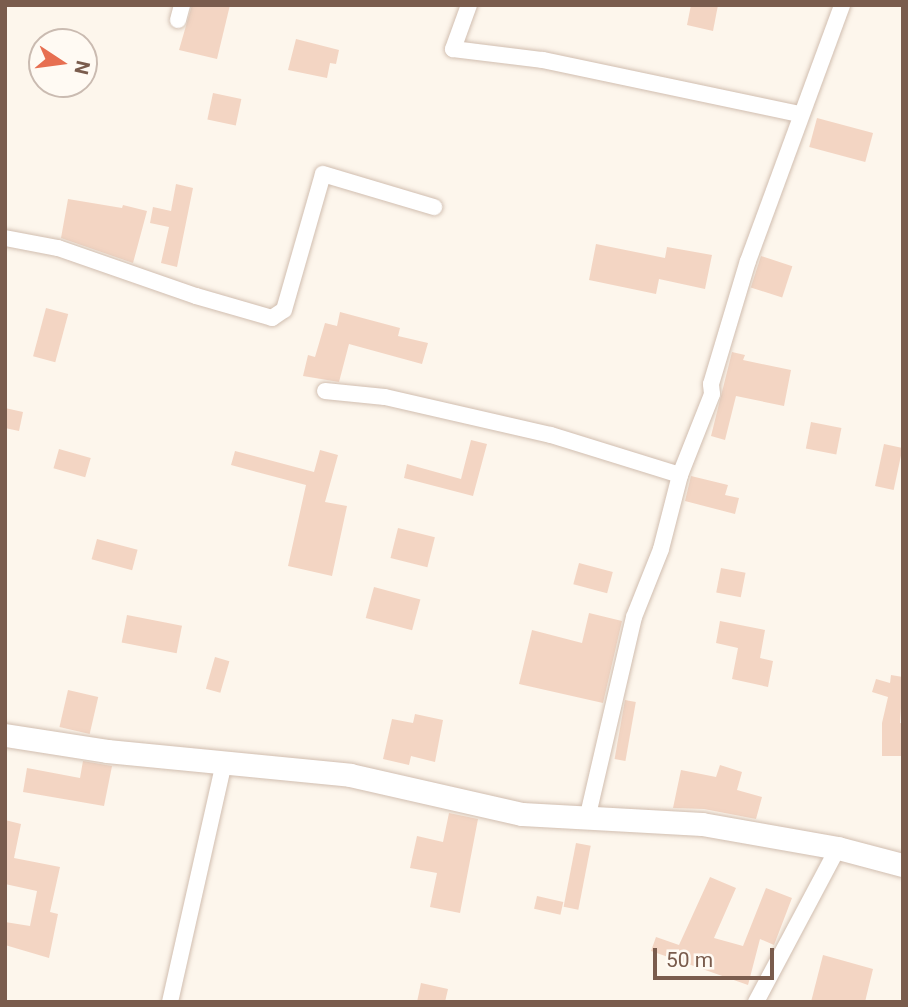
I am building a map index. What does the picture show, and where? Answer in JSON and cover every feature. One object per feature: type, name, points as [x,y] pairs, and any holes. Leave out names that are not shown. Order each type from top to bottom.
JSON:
[{"type":"street","points":[[469,5],[453,49],[542,60],[800,114]]},
{"type":"street","points":[[587,819],[634,617],[661,549],[680,475],[712,394],[711,384],[748,261],[842,5]]},
{"type":"street","points":[[5,238],[58,248],[197,296],[272,318],[284,310],[323,174],[434,207]]},
{"type":"street","points":[[325,391],[385,397],[551,435],[680,475]]},
{"type":"street","points":[[5,735],[107,751],[349,775],[522,814],[702,824],[838,848],[903,866]]},
{"type":"street","points":[[170,1002],[224,762]]},
{"type":"street","points":[[756,1002],[838,848]]},
{"type":"building","points":[[192,5],[230,5],[217,59],[179,50]]},
{"type":"building","points":[[691,5],[718,5],[713,31],[687,25]]},
{"type":"building","points":[[296,39],[339,50],[336,64],[330,63],[327,78],[288,70]]},
{"type":"building","points":[[213,93],[241,99],[236,125],[207,119]]},
{"type":"building","points":[[817,118],[873,133],[865,162],[809,147]]},
{"type":"building","points":[[176,184],[193,188],[177,267],[161,263],[169,227],[150,223],[153,207],[171,211]]},
{"type":"building","points":[[68,199],[122,208],[123,205],[147,211],[133,263],[61,238]]},
{"type":"building","points":[[596,244],[665,258],[667,247],[712,255],[705,289],[659,279],[656,294],[589,280]]},
{"type":"building","points":[[761,256],[792,266],[782,298],[751,287]]},
{"type":"building","points":[[46,308],[68,314],[55,362],[33,356]]},
{"type":"building","points":[[340,312],[400,328],[398,336],[428,343],[422,364],[349,344],[339,382],[303,376],[308,355],[315,357],[325,323],[337,326]]},
{"type":"building","points":[[732,352],[745,355],[743,360],[791,370],[784,406],[736,396],[725,440],[711,436]]},
{"type":"building","points":[[5,408],[23,412],[19,431],[5,428]]},
{"type":"building","points":[[811,422],[841,428],[836,454],[806,449]]},
{"type":"building","points":[[471,440],[487,444],[473,496],[404,478],[407,464],[461,479]]},
{"type":"building","points":[[884,444],[903,448],[894,490],[875,486]]},
{"type":"building","points":[[59,449],[91,458],[85,477],[53,468]]},
{"type":"building","points":[[320,450],[338,455],[325,502],[347,506],[332,576],[288,566],[306,485],[231,465],[235,451],[314,472]]},
{"type":"building","points":[[691,476],[728,485],[725,495],[739,498],[735,514],[685,501]]},
{"type":"building","points":[[398,528],[435,537],[427,567],[391,558]]},
{"type":"building","points":[[97,539],[138,550],[132,570],[92,559]]},
{"type":"building","points":[[579,563],[613,572],[607,593],[573,584]]},
{"type":"building","points":[[721,568],[746,573],[741,597],[716,593]]},
{"type":"building","points":[[374,587],[420,599],[412,630],[366,618]]},
{"type":"building","points":[[589,613],[622,621],[603,703],[519,684],[532,630],[582,643]]},
{"type":"building","points":[[127,615],[182,626],[177,653],[122,642]]},
{"type":"building","points":[[720,621],[765,630],[760,658],[773,661],[768,687],[732,679],[738,648],[716,643]]},
{"type":"building","points":[[215,657],[229,661],[220,693],[206,689]]},
{"type":"building","points":[[891,675],[903,677],[900,723],[903,723],[903,756],[882,756],[882,723],[888,697],[872,692],[876,679],[890,683]]},
{"type":"building","points":[[68,690],[98,697],[90,734],[59,727]]},
{"type":"building","points":[[625,700],[636,702],[625,761],[615,759]]},
{"type":"building","points":[[415,714],[443,720],[435,762],[411,756],[409,765],[383,759],[392,719],[413,723]]},
{"type":"building","points":[[83,761],[112,766],[104,806],[23,792],[27,768],[80,778]]},
{"type":"building","points":[[720,765],[742,772],[737,790],[762,797],[756,819],[704,809],[673,808],[681,770],[716,777]]},
{"type":"building","points":[[449,813],[478,819],[460,913],[430,907],[437,873],[410,868],[417,836],[443,842]]},
{"type":"building","points":[[5,820],[21,824],[14,858],[60,867],[50,912],[58,914],[49,958],[5,945],[5,922],[30,926],[37,891],[5,884]]},
{"type":"building","points":[[576,843],[591,846],[578,910],[564,907]]},
{"type":"building","points":[[710,877],[736,888],[714,938],[743,946],[766,888],[792,898],[774,945],[760,939],[748,985],[651,951],[656,937],[679,945]]},
{"type":"building","points":[[537,896],[563,902],[560,915],[534,909]]},
{"type":"building","points":[[823,955],[873,969],[865,1002],[811,1002]]},
{"type":"building","points":[[421,983],[448,989],[445,1002],[417,1002]]}]
